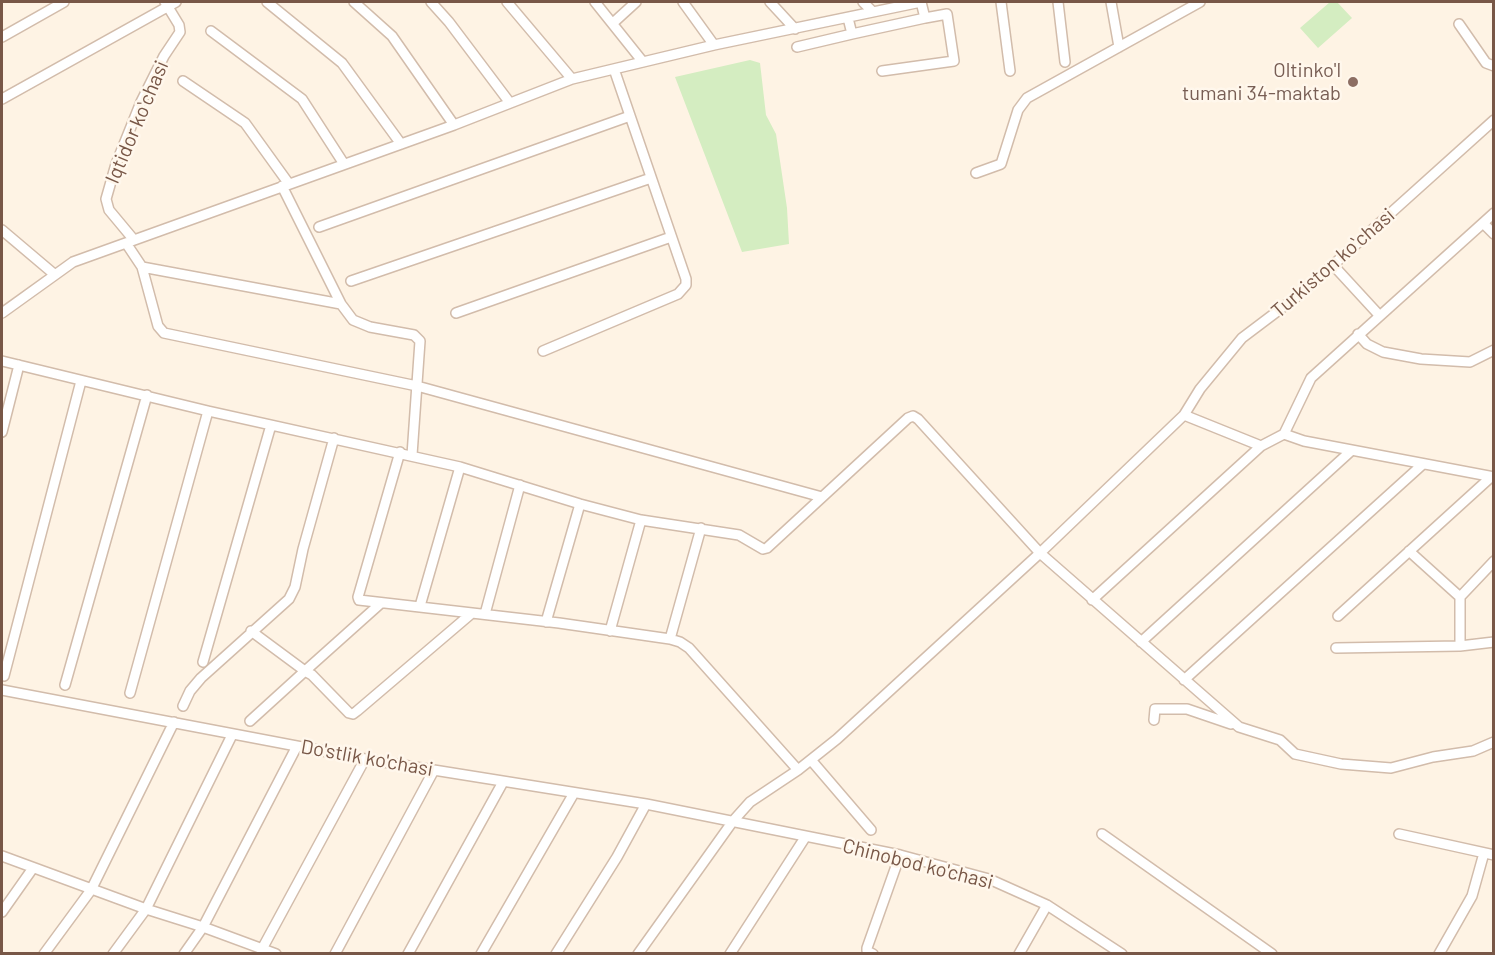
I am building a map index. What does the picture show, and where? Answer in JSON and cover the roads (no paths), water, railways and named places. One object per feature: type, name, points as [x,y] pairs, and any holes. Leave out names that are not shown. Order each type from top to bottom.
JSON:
[{"type":"street","points":[[2,35],[64,2]]},
{"type":"street","points":[[267,2],[342,63],[401,144]]},
{"type":"street","points":[[354,2],[392,36],[454,125]]},
{"type":"street","points":[[431,2],[449,22],[510,103]]},
{"type":"street","points":[[507,2],[572,79]]},
{"type":"street","points":[[595,2],[644,62]]},
{"type":"street","points":[[613,23],[636,2]]},
{"type":"street","points":[[683,2],[714,45]]},
{"type":"street","points":[[770,2],[795,30]]},
{"type":"street","points":[[863,2],[873,12]]},
{"type":"street","points":[[2,313],[73,262],[454,125],[572,79],[714,45],[921,2],[925,18]]},
{"type":"street","points":[[1002,2],[1010,71]]},
{"type":"street","points":[[1058,2],[1065,62]]},
{"type":"street","points":[[1111,2],[1119,47]]},
{"type":"street","points":[[976,173],[1001,164],[1022,103],[1200,2]]},
{"type":"street","points":[[2,99],[170,3]]},
{"type":"street","name":"Iqtidor koʻchasi","points":[[130,242],[109,210],[106,200],[116,164],[141,102],[164,56],[180,32],[170,3]]},
{"type":"street","points":[[797,47],[947,14],[954,61],[882,71]]},
{"type":"street","points":[[848,18],[852,34]]},
{"type":"street","points":[[1459,24],[1486,63],[1494,66]]},
{"type":"street","points":[[211,31],[302,99],[344,164]]},
{"type":"street","points":[[543,351],[678,294],[686,285],[686,279],[614,69]]},
{"type":"street","points":[[183,81],[245,123],[286,185],[341,304],[353,320],[370,327],[414,335],[420,341],[412,455]]},
{"type":"street","points":[[319,227],[630,116]]},
{"type":"street","name":"Turkiston koʻchasi","points":[[639,954],[733,820],[750,802],[798,770],[837,739],[1040,553],[1184,415],[1200,389],[1242,338],[1295,298],[1494,120]]},
{"type":"street","points":[[351,281],[651,178]]},
{"type":"street","points":[[1092,600],[1261,446],[1284,434],[1311,378],[1494,213]]},
{"type":"street","points":[[1482,223],[1494,234]]},
{"type":"street","points":[[2,230],[54,274]]},
{"type":"street","points":[[456,313],[671,237]]},
{"type":"street","points":[[130,242],[142,267],[158,326],[164,333],[417,386],[822,497]]},
{"type":"street","points":[[1333,265],[1379,315]]},
{"type":"street","points":[[142,267],[341,304]]},
{"type":"street","points":[[1358,334],[1367,344],[1383,352],[1421,359],[1470,362],[1494,350]]},
{"type":"street","points":[[2,361],[208,411],[460,466],[580,504],[641,520],[739,535],[760,548],[767,548],[913,416],[1040,553],[1239,727]]},
{"type":"street","points":[[2,432],[19,365]]},
{"type":"street","points":[[2,678],[81,381]]},
{"type":"street","points":[[65,686],[147,396]]},
{"type":"street","points":[[130,693],[208,411]]},
{"type":"street","points":[[1184,415],[1261,446]]},
{"type":"street","points":[[203,662],[271,425]]},
{"type":"street","points":[[1284,434],[1304,441],[1492,477]]},
{"type":"street","points":[[183,706],[190,691],[201,678],[289,599],[295,587],[303,549],[334,438]]},
{"type":"street","points":[[1141,642],[1352,450]]},
{"type":"street","points":[[400,452],[358,597],[362,601],[484,614],[680,642],[689,648],[798,770]]},
{"type":"street","points":[[1184,680],[1423,464]]},
{"type":"street","points":[[420,606],[460,466]]},
{"type":"street","points":[[1338,616],[1492,477]]},
{"type":"street","points":[[484,614],[520,484]]},
{"type":"street","points":[[546,622],[580,504]]},
{"type":"street","points":[[610,631],[641,520]]},
{"type":"street","points":[[670,639],[701,528]]},
{"type":"street","points":[[1409,551],[1460,597]]},
{"type":"street","points":[[1460,646],[1460,597],[1494,561]]},
{"type":"street","points":[[250,721],[381,603]]},
{"type":"street","points":[[252,631],[312,675],[349,713],[354,714],[472,613]]},
{"type":"street","points":[[1336,648],[1460,646],[1494,642]]},
{"type":"street","name":"Do'stlik ko'chasi","points":[[2,690],[365,759],[733,820]]},
{"type":"street","points":[[1154,720],[1155,710],[1187,709],[1280,740],[1295,754],[1341,764],[1391,768],[1433,757],[1473,751],[1494,742]]},
{"type":"street","points":[[44,954],[91,890],[174,723]]},
{"type":"street","points":[[113,954],[146,909],[232,735]]},
{"type":"street","points":[[184,954],[203,927],[297,746]]},
{"type":"street","points":[[256,950],[365,759]]},
{"type":"street","points":[[811,760],[871,830]]},
{"type":"street","points":[[335,954],[434,770]]},
{"type":"street","points":[[408,954],[503,782]]},
{"type":"street","points":[[482,954],[574,793]]},
{"type":"street","points":[[556,954],[618,857],[646,804]]},
{"type":"street","name":"Chinobod ko'chasi","points":[[733,820],[900,855],[989,879],[1047,906],[1122,954]]},
{"type":"street","points":[[1102,834],[1272,954]]},
{"type":"street","points":[[1399,834],[1489,854],[1472,896],[1439,954]]},
{"type":"street","points":[[730,954],[806,836]]},
{"type":"street","points":[[873,954],[867,951],[867,948],[900,855]]},
{"type":"street","points":[[2,856],[91,890],[203,927],[256,950],[276,954]]},
{"type":"street","points":[[2,912],[33,868]]},
{"type":"street","points":[[1018,954],[1047,906]]},
{"type":"place","name":"Oltinko'l tumani 34-maktab","points":[[1353,82]]}]
